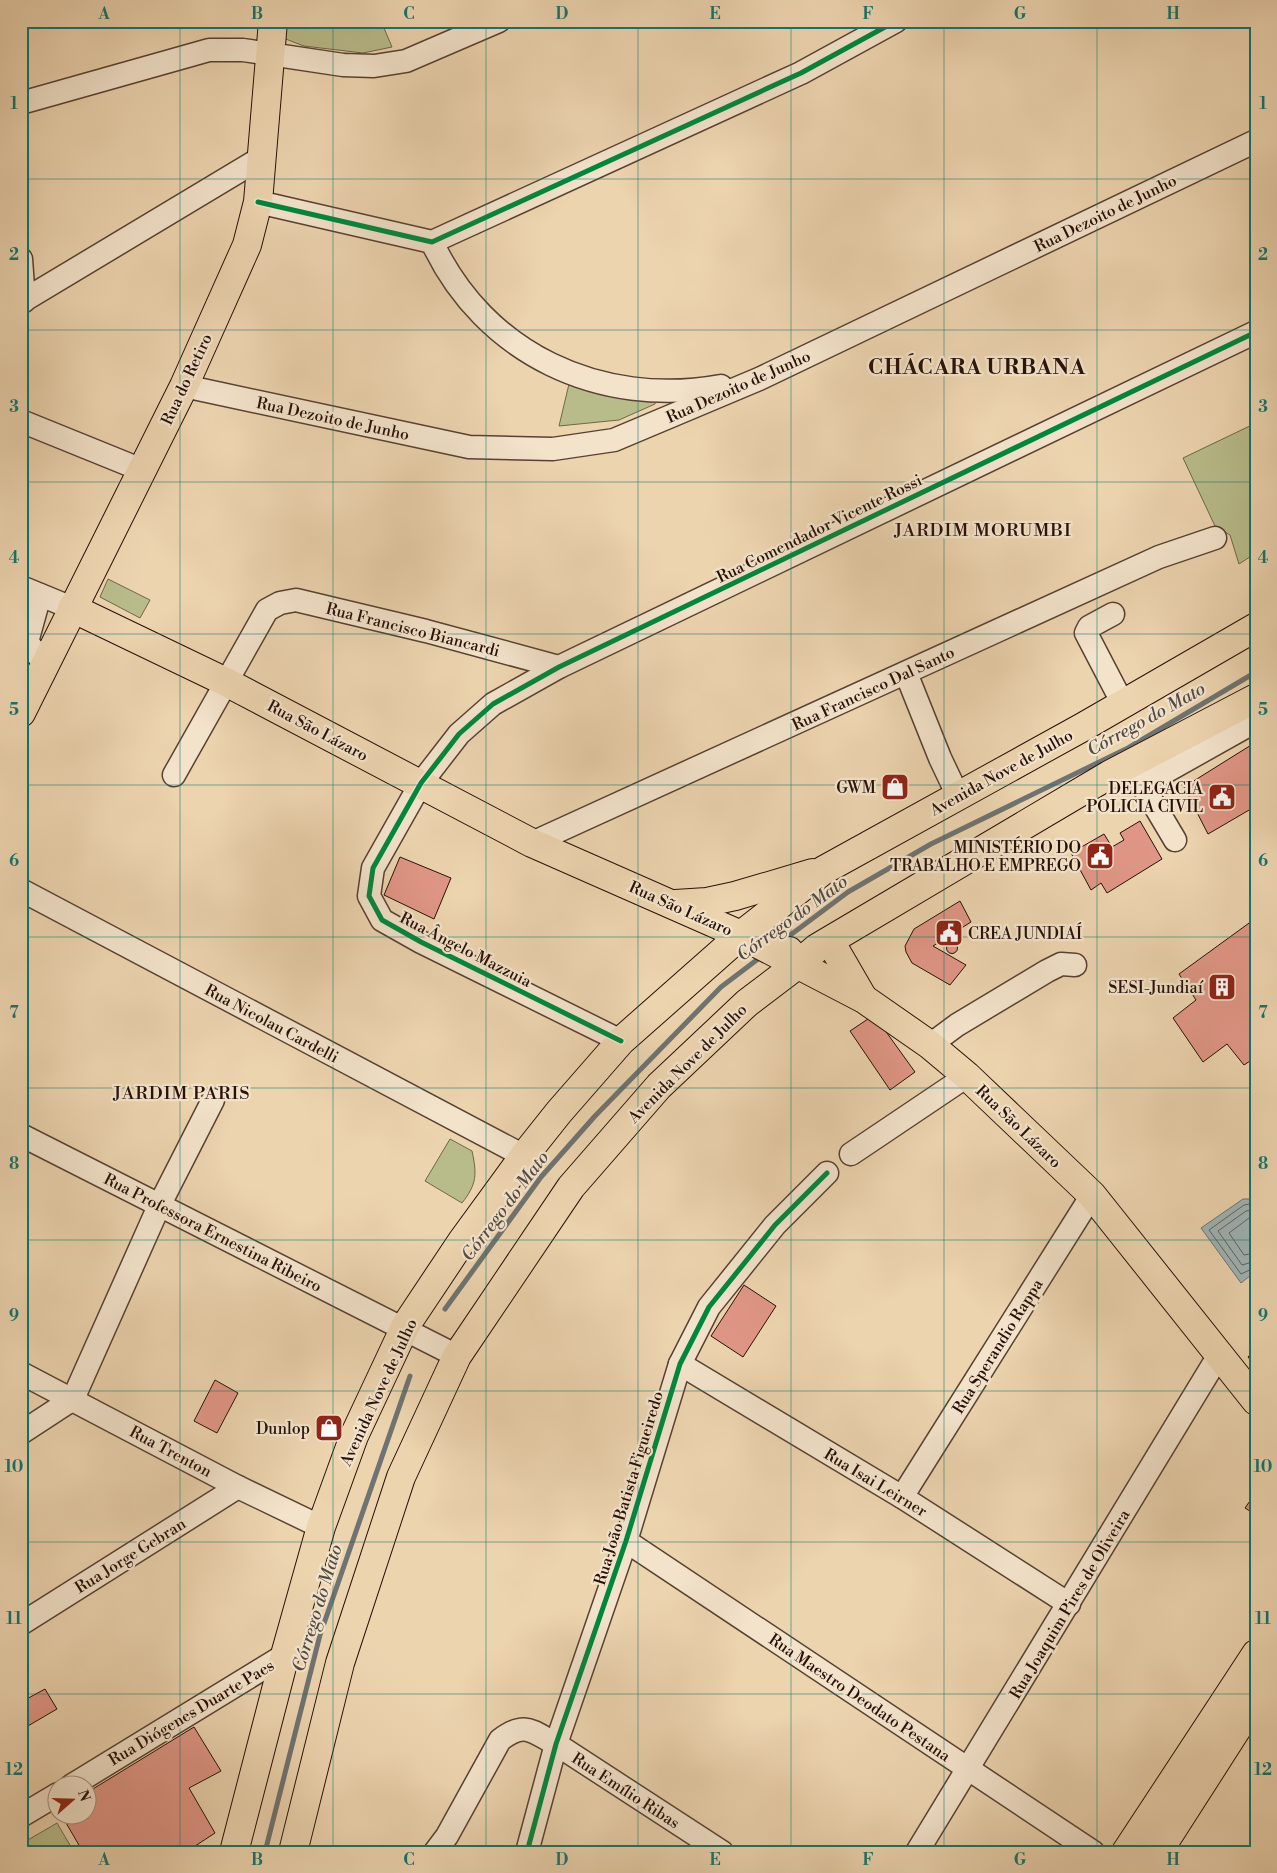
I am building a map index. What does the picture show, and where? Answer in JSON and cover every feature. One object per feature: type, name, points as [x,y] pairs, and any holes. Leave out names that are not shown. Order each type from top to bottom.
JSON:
[{"type":"main road","name":"Rua do Retiro","points":[[21,713],[184,386],[247,245],[258,202],[273,21]]},
{"type":"main road","name":"Rua São Lázaro","points":[[72,608],[226,682],[532,843],[670,904],[754,935],[792,959],[864,999],[930,1045],[967,1076],[1092,1195],[1256,1401]]},
{"type":"main road","name":"Avenida Nove de Julho","points":[[234,1852],[285,1655],[321,1527],[354,1436],[462,1241],[524,1156],[559,1112],[622,1042],[754,935],[824,870],[1256,628]]},
{"type":"main road","name":"Avenida Nove de Julho","points":[[292,1852],[340,1663],[398,1486],[449,1352],[571,1187],[659,1086],[792,959],[830,941],[1183,749],[1251,717]]},
{"type":"main road","points":[[670,904],[706,902],[735,896],[824,870]]},
{"type":"main road","points":[[830,941],[864,999]]},
{"type":"main road","points":[[1126,1852],[1256,1654]]},
{"type":"main road","points":[[1158,1852],[1256,1699]]},
{"type":"street","points":[[21,103],[209,50],[243,50],[343,65],[374,66],[406,61],[499,21]]},
{"type":"street","points":[[258,202],[432,242],[801,72],[896,21]]},
{"type":"street","name":"Rua Dezoito de Junho","points":[[184,386],[469,447],[554,449],[614,440],[759,379],[1256,141]]},
{"type":"street","points":[[21,259],[23,301],[261,158]]},
{"type":"street","points":[[432,242],[446,270],[473,306],[515,344],[547,364],[573,375],[646,390],[693,391],[759,379]]},
{"type":"street","name":"Rua Comendador Vicente Rossi","points":[[421,784],[459,734],[493,704],[559,667],[1256,332]]},
{"type":"street","points":[[21,421],[142,470]]},
{"type":"street","name":"Rua Francisco Dal Santo","points":[[532,843],[1159,557],[1215,538]]},
{"type":"street","points":[[45,664],[27,642],[31,591],[72,608]]},
{"type":"street","name":"Rua Francisco Biancardi","points":[[226,682],[267,610],[280,603],[296,600],[426,631],[559,667]]},
{"type":"street","points":[[1113,614],[1089,627],[1086,633],[1123,704]]},
{"type":"street","points":[[906,673],[940,758],[958,796]]},
{"type":"street","points":[[174,775],[226,682]]},
{"type":"street","points":[[1136,775],[1175,840]]},
{"type":"street","name":"Rua Ângelo Mazzuia","points":[[421,784],[373,868],[369,896],[382,920],[421,942],[622,1042]]},
{"type":"street","name":"Rua Nicolau Cardelli","points":[[21,890],[524,1156]]},
{"type":"street","points":[[930,1045],[957,1025],[1047,971],[1061,964],[1075,965]]},
{"type":"street","points":[[850,1154],[967,1076]]},
{"type":"street","points":[[21,1433],[73,1399],[159,1206],[213,1100]]},
{"type":"street","name":"Rua Professora Ernestina Ribeiro","points":[[21,1135],[449,1352]]},
{"type":"street","name":"Rua João Batista Figueiredo","points":[[527,1852],[556,1744],[626,1541],[680,1364],[709,1307],[775,1225],[827,1173]]},
{"type":"street","name":"Rua Sperandio Rappa","points":[[902,1496],[1092,1195]]},
{"type":"street","name":"Rua Joaquim Pires de Oliveira","points":[[917,1852],[1219,1355]]},
{"type":"street","name":"Rua Isai Leirner","points":[[680,1364],[902,1496],[1069,1604]]},
{"type":"street","name":"Rua Trenton","points":[[21,1373],[238,1487],[321,1527]]},
{"type":"street","name":"Rua Jorge Gebran","points":[[21,1624],[238,1487]]},
{"type":"street","name":"Rua Maestro Deodato Pestana","points":[[626,1541],[1093,1852]]},
{"type":"street","name":"Rua Diógenes Duarte Paes","points":[[87,1776],[285,1655]]},
{"type":"street","name":"Rua Emílio Ribas","points":[[435,1852],[447,1836],[500,1740],[514,1729],[529,1729],[556,1744],[722,1852]]},
{"type":"street","points":[[22,1813],[48,1799]]},
{"type":"green space","points":[[285,21],[381,21],[392,47],[363,53],[304,46],[283,38]]},
{"type":"green space","points":[[569,384],[604,394],[656,398],[655,404],[619,420],[559,426]]},
{"type":"green space","points":[[1256,423],[1256,553],[1239,564],[1230,535],[1215,526],[1183,458]]},
{"type":"green space","points":[[108,579],[150,600],[140,618],[100,597]]},
{"type":"green space","points":[[450,1139],[472,1151],[474,1159],[475,1173],[473,1184],[462,1203],[425,1181]]},
{"type":"green space","points":[[52,1826],[59,1826],[74,1852],[21,1852],[21,1844]]},
{"type":"water","points":[[1243,1199],[1256,1199],[1256,1271],[1241,1283],[1201,1228]]},
{"type":"building","name":"DELEGACIA POLICIA CIVIL","points":[[1256,742],[1256,806],[1208,834],[1184,787]]},
{"type":"building","points":[[1140,821],[1162,859],[1107,893],[1101,883],[1091,890],[1071,853],[1104,834],[1112,847],[1124,840],[1120,833]]},
{"type":"building","points":[[400,857],[451,878],[434,919],[384,895]]},
{"type":"building","points":[[960,901],[971,922],[933,946],[966,965],[950,985],[912,963],[905,946],[914,929]]},
{"type":"building","name":"SESI-Jundiaí","points":[[1256,918],[1256,1057],[1244,1065],[1227,1044],[1203,1062],[1173,1018],[1196,1000],[1179,974]]},
{"type":"building","points":[[952,942],[958,948],[952,954],[946,948]]},
{"type":"building","points":[[874,1015],[915,1072],[890,1090],[850,1031]]},
{"type":"building","points":[[744,1285],[776,1306],[743,1357],[711,1336]]},
{"type":"building","points":[[1256,1348],[1256,1367],[1248,1357]]},
{"type":"building","points":[[215,1380],[238,1393],[217,1433],[194,1421]]},
{"type":"building","points":[[1256,1492],[1256,1515],[1245,1508]]},
{"type":"building","points":[[45,1689],[57,1709],[21,1730],[21,1702]]},
{"type":"building","points":[[194,1727],[221,1771],[189,1788],[215,1833],[186,1852],[83,1852],[68,1826],[98,1826],[98,1786]]},
{"type":"waterway","name":"Córrego do Mato","points":[[781,942],[848,892],[931,844],[1128,748],[1256,672]]},
{"type":"waterway","name":"Córrego do Mato","points":[[445,1309],[541,1177],[595,1116],[721,987],[762,956]]},
{"type":"waterway","name":"Córrego do Mato","points":[[265,1852],[320,1635],[410,1376]]},
{"type":"cycle path","points":[[258,202],[432,242],[801,73],[896,21]]},
{"type":"cycle path","points":[[621,1041],[421,942],[382,920],[369,896],[373,868],[421,783],[459,734],[493,704],[559,667],[1256,332]]},
{"type":"cycle path","points":[[527,1852],[556,1744],[626,1541],[680,1364],[709,1307],[775,1225],[827,1173]]},
{"type":"place","name":"GWM","points":[[895,787]]},
{"type":"place","name":"DELEGACIA POLICIA CIVIL","points":[[1222,797]]},
{"type":"place","name":"MINISTÉRIO DO TRABALHO E EMPREGO","points":[[1100,856]]},
{"type":"place","name":"CREA JUNDIAÍ","points":[[949,933]]},
{"type":"place","name":"SESI-Jundiaí","points":[[1222,987]]},
{"type":"place","name":"Dunlop","points":[[329,1428]]},
{"type":"district","name":"CHÁCARA URBANA","points":[[977,367]]},
{"type":"district","name":"JARDIM MORUMBI","points":[[983,530]]},
{"type":"district","name":"JARDIM PARIS","points":[[182,1093]]}]
